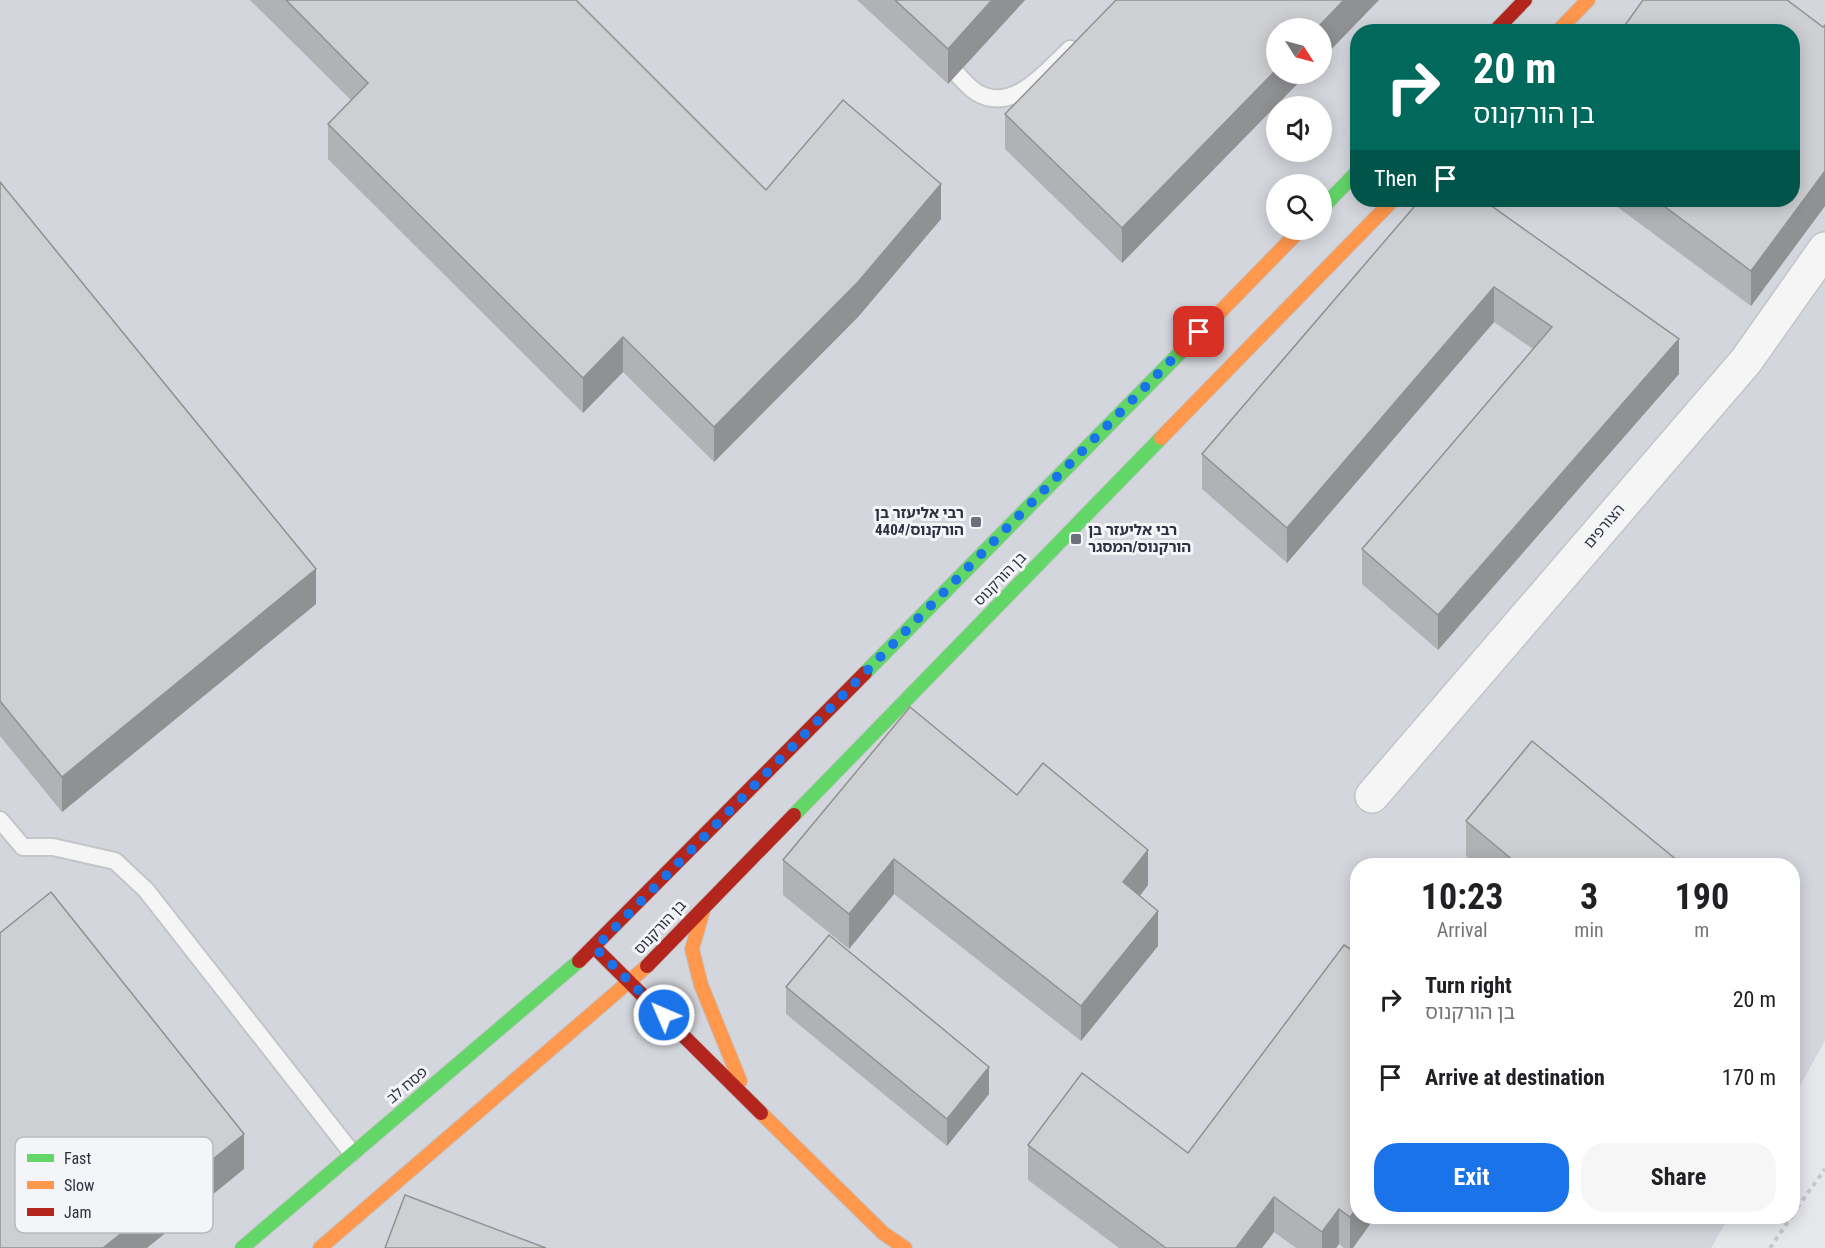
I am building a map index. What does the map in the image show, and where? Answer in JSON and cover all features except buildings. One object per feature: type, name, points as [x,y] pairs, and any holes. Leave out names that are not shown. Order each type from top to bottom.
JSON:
[{"type":"street","points":[[1502,24],[1525,0]]},
{"type":"street","points":[[1565,24],[1588,0]]},
{"type":"street","points":[[1332,197],[1350,179]]},
{"type":"street","name":"בן הורקנוס","points":[[631,982],[1386,207]]},
{"type":"street","name":"בן הורקנוס","points":[[595,948],[1290,240]]},
{"type":"street","name":"הצורפים","points":[[1372,795],[1746,361],[1825,249]]},
{"type":"street","points":[[705,904],[692,949],[700,985],[747,1097]]},
{"type":"street","points":[[595,948],[883,1233],[905,1248]]},
{"type":"street","name":"פסח לב","points":[[242,1248],[595,948]]},
{"type":"street","points":[[320,1248],[631,982]]},
{"type":"lane","points":[[928,42],[976,92],[1001,99],[1028,89],[1083,36]]},
{"type":"lane","points":[[0,820],[22,847],[53,848],[115,861],[138,883],[352,1153]]},
{"type":"path","points":[[1800,1205],[1825,1169]]},
{"type":"path","points":[[1770,1248],[1786,1224]]},
{"type":"shaded area","points":[[0,0],[1825,0],[1825,1040],[1800,1086],[1800,858],[1350,858],[1350,1224],[1725,1224],[1711,1248],[0,1248]]},
{"type":"traffic: fast","points":[[1332,198],[1350,179]]},
{"type":"traffic: fast","points":[[865,673],[1220,312]]},
{"type":"traffic: fast","points":[[794,815],[1161,438]]},
{"type":"traffic: fast","points":[[242,1248],[579,961]]},
{"type":"traffic: slow","points":[[1565,24],[1588,0]]},
{"type":"traffic: slow","points":[[1161,438],[1386,207]]},
{"type":"traffic: slow","points":[[1220,312],[1290,240]]},
{"type":"traffic: slow","points":[[704,907],[692,949],[701,985],[740,1081]]},
{"type":"traffic: slow","points":[[320,1248],[647,966]]},
{"type":"traffic: slow","points":[[761,1113],[883,1233],[905,1248]]},
{"type":"traffic: jam","points":[[1502,24],[1525,0]]},
{"type":"traffic: jam","points":[[579,961],[865,673]]},
{"type":"traffic: jam","points":[[647,966],[794,815]]},
{"type":"traffic: jam","points":[[595,948],[761,1113]]},
{"type":"place","name":"רבי אליעזר בן הורקנוס/4404","points":[[976,522]]},
{"type":"place","name":"רבי אליעזר בן הורקנוס/המסגר","points":[[1076,539]]},
{"type":"route","points":[[664,1015],[595,948],[1199,332]]}]
